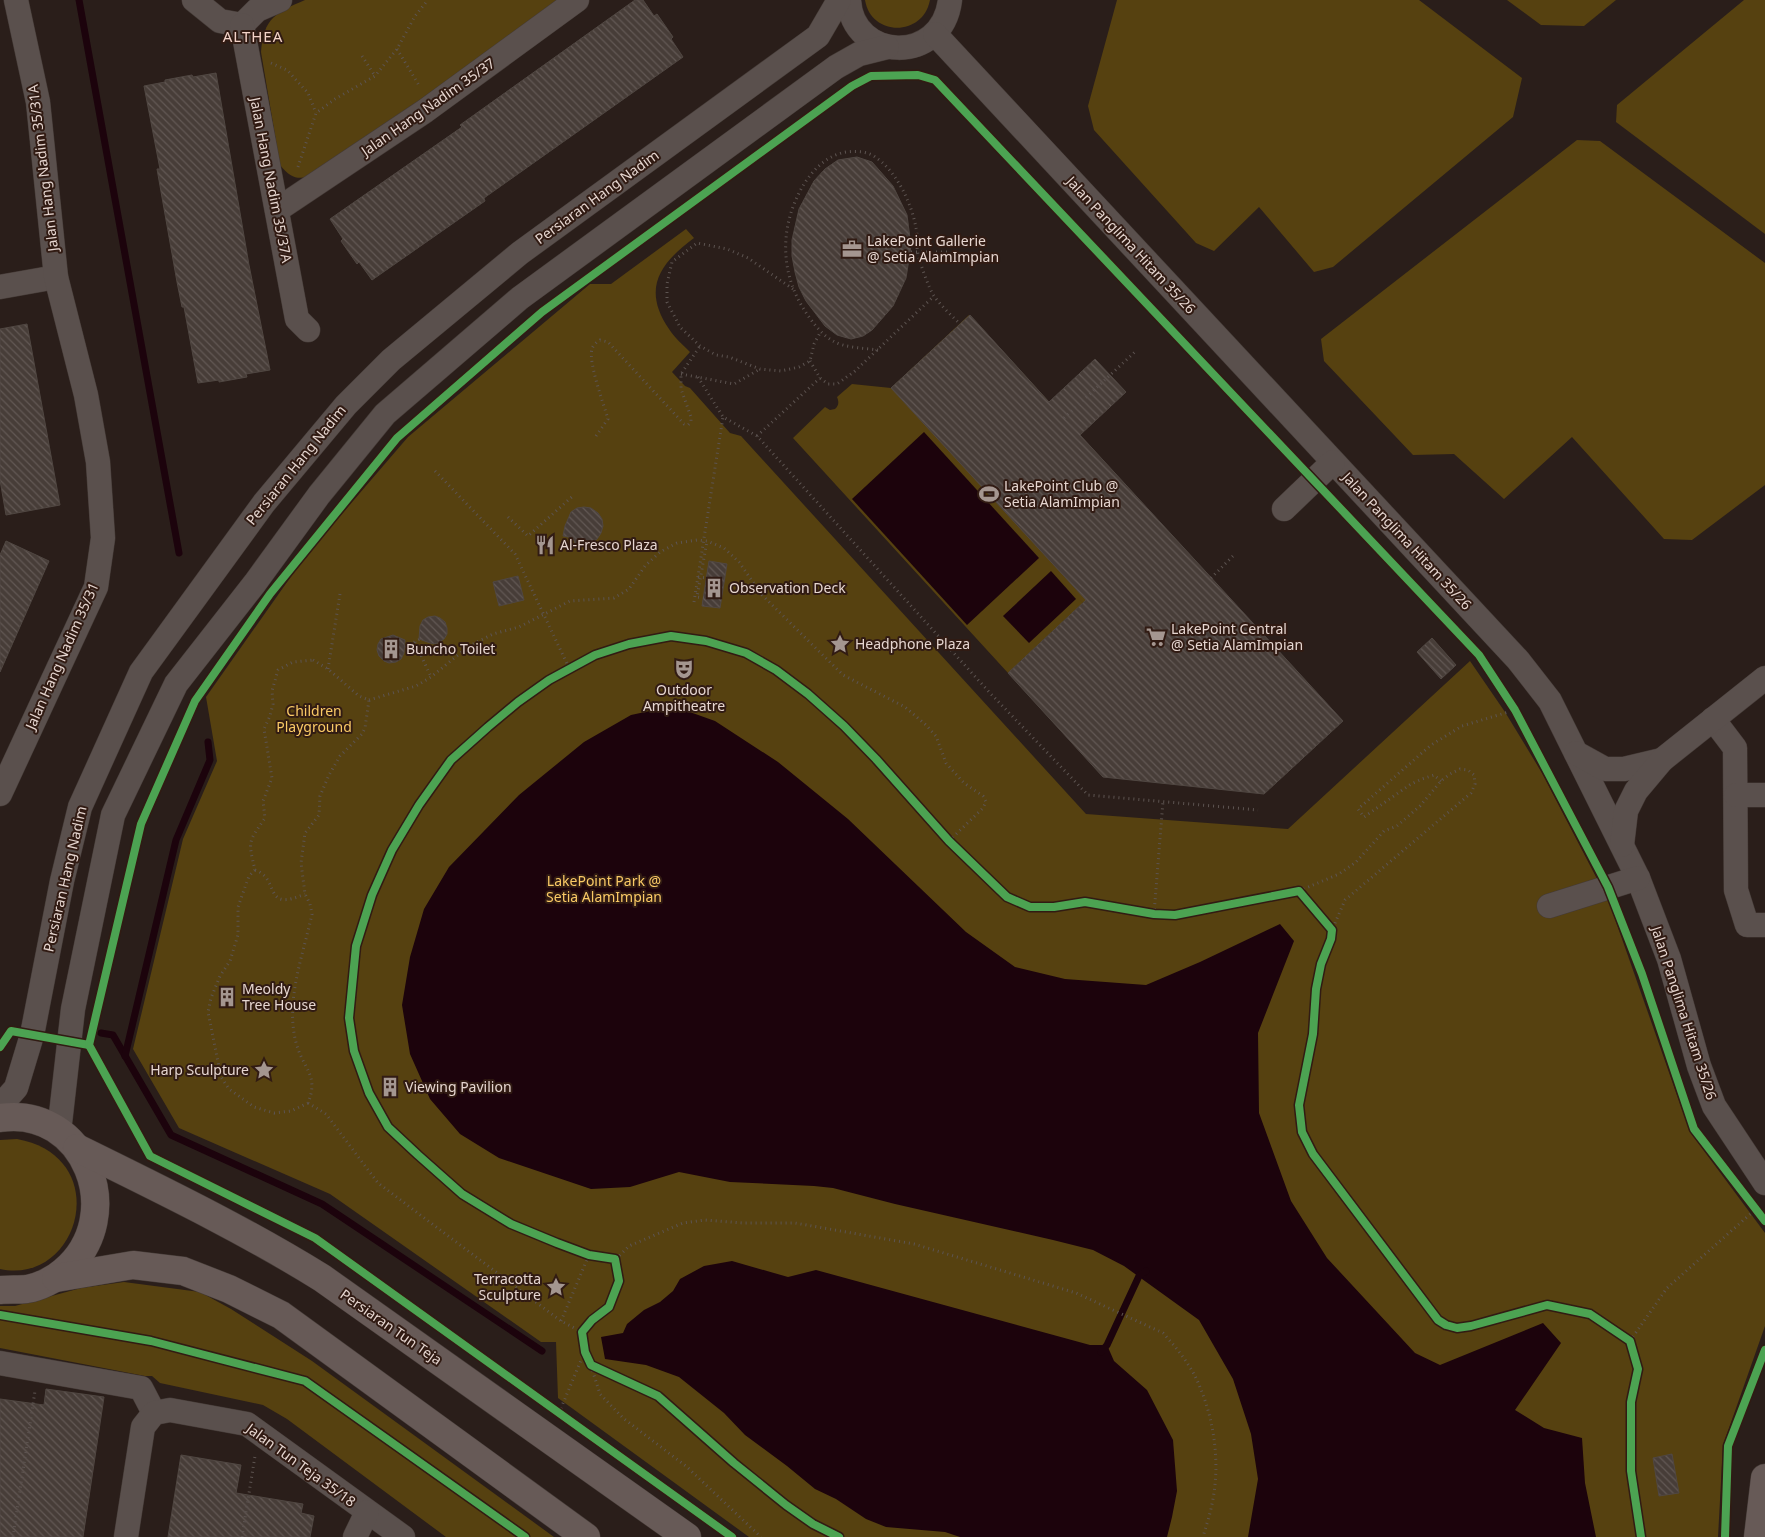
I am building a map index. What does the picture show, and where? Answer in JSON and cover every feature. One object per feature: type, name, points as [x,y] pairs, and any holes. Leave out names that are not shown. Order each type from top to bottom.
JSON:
[{"type":"main road","name":"Persiaran Tun Teja","points":[[0,1118],[25,1118],[42,1123],[68,1140],[281,1253],[322,1278],[687,1537]]},
{"type":"main road","points":[[56,1278],[75,1262],[88,1242],[96,1218],[96,1193],[90,1170],[68,1140]]},
{"type":"main road","points":[[0,1290],[28,1289],[56,1278],[133,1265],[183,1271],[229,1289],[281,1315],[586,1537]]},
{"type":"main road","points":[[1758,1537],[1765,1478]]},
{"type":"street","name":"Jalan Hang Nadim 35/31A","points":[[16,0],[38,102],[56,278]]},
{"type":"street","points":[[194,0],[220,21],[242,25],[257,10],[280,0]]},
{"type":"street","name":"Jalan Hang Nadim 35/37","points":[[277,210],[426,111],[577,0]]},
{"type":"street","name":"Persiaran Hang Nadim","points":[[0,1106],[16,1088],[32,1035],[62,881],[80,807],[141,672],[264,503],[346,404],[391,360],[520,253],[818,36],[839,0]]},
{"type":"street","points":[[849,0],[852,15],[858,26],[871,39],[887,47]]},
{"type":"street","points":[[68,1140],[73,1009],[113,815],[176,684],[255,583],[319,494],[385,414],[520,298],[836,67],[859,54],[887,47],[913,46],[924,42],[935,34],[943,23],[950,0]]},
{"type":"street","name":"Jalan Hang Nadim 35/37A","points":[[242,25],[297,319],[308,330]]},
{"type":"street","name":"Jalan Panglima Hitam 35/26","points":[[935,34],[1518,660],[1550,701],[1638,878],[1669,960],[1699,1066],[1714,1106],[1765,1183]]},
{"type":"street","points":[[0,288],[56,278]]},
{"type":"street","name":"Jalan Hang Nadim 35/31","points":[[0,794],[96,587],[103,538],[98,462],[88,404],[56,278]]},
{"type":"street","points":[[1284,508],[1333,462]]},
{"type":"street","points":[[1622,845],[1626,811],[1636,791],[1662,760],[1765,678]]},
{"type":"street","points":[[1713,719],[1735,748],[1736,890],[1756,925]]},
{"type":"street","points":[[1576,753],[1605,769],[1624,769],[1662,760]]},
{"type":"street","points":[[1736,795],[1765,795]]},
{"type":"street","points":[[1549,906],[1638,878]]},
{"type":"street","name":"Jalan Panglima Hitam 35/26","points":[[1735,1140],[1765,1169]]},
{"type":"street","points":[[0,1363],[142,1388],[154,1413],[143,1427],[126,1537]]},
{"type":"street","name":"Jalan Tun Teja 35/18","points":[[154,1413],[170,1410],[247,1424],[403,1537]]},
{"type":"street","points":[[355,1537],[367,1512]]},
{"type":"path","points":[[296,175],[316,113],[335,99],[375,76],[397,49],[415,16],[428,0]]},
{"type":"path","points":[[397,49],[423,93]]},
{"type":"path","points":[[362,56],[375,76]]},
{"type":"path","points":[[266,61],[287,70],[308,93],[316,113]]},
{"type":"path","points":[[878,350],[834,342],[809,318],[793,289],[786,256],[786,239],[791,214],[800,191],[810,177],[821,164],[836,154],[857,150],[875,157],[899,183],[913,213],[917,252],[934,296],[960,324]]},
{"type":"path","points":[[793,289],[748,258],[728,249],[697,243],[672,262],[667,284],[667,302],[680,328],[700,346],[716,355],[730,357],[760,368],[781,371],[799,367],[810,361]]},
{"type":"path","points":[[911,252],[950,252]]},
{"type":"path","points":[[821,331],[814,344],[810,361],[820,378],[828,384],[837,384],[855,371],[934,296]]},
{"type":"path","points":[[596,436],[608,419],[592,360],[592,350],[595,344],[600,340],[608,342],[684,424],[691,422],[691,417],[681,389],[681,374],[700,346]]},
{"type":"path","points":[[1064,418],[1137,350]]},
{"type":"path","points":[[681,374],[734,384],[760,368]]},
{"type":"path","points":[[698,377],[723,417],[756,436],[990,693],[1088,795],[1258,810]]},
{"type":"path","points":[[756,436],[820,378]]},
{"type":"path","points":[[694,602],[723,417]]},
{"type":"path","points":[[435,471],[515,554],[570,670]]},
{"type":"path","points":[[508,517],[528,536],[574,496]]},
{"type":"path","points":[[255,870],[249,847],[251,840],[265,818],[263,801],[272,778],[264,729],[273,704],[272,691],[278,670],[293,662],[313,660],[328,669],[359,696],[369,700],[416,686],[431,677],[469,646],[493,634],[519,627],[570,601],[614,598],[629,589],[645,566],[660,552],[677,543],[697,540],[707,541],[724,548],[740,562],[762,595],[843,675],[905,708],[936,736],[946,763],[964,783],[983,796],[986,802],[983,808],[950,841]]},
{"type":"path","points":[[704,598],[697,597],[707,541]]},
{"type":"path","points":[[1211,578],[1234,556]]},
{"type":"path","points":[[698,577],[707,578]]},
{"type":"path","points":[[328,669],[340,594]]},
{"type":"path","points":[[615,1259],[589,1255],[511,1224],[462,1194],[388,1127],[369,1093],[354,1051],[349,1018],[356,946],[372,895],[392,850],[419,805],[451,760],[518,702],[549,680],[595,655],[620,647],[671,636],[706,641],[746,653],[776,670],[808,694],[844,726],[950,841],[1007,897],[1030,907],[1054,907],[1085,902],[1154,914],[1175,915],[1299,890],[1338,874],[1356,862],[1384,832],[1397,826],[1420,806],[1441,781],[1460,769],[1468,770],[1474,775],[1475,784],[1471,793],[1345,900],[1332,930],[1316,988],[1313,1034],[1299,1105],[1302,1132],[1313,1154],[1438,1320],[1446,1325],[1457,1328],[1471,1326],[1546,1305],[1590,1314],[1630,1340],[1638,1368],[1631,1402],[1631,1471],[1641,1537]]},
{"type":"path","points":[[405,647],[422,638]]},
{"type":"path","points":[[415,642],[431,677]]},
{"type":"path","points":[[255,870],[249,876],[238,907],[238,935],[230,961],[220,976],[211,998],[208,1012],[221,1077],[229,1089],[254,1106],[274,1112],[291,1111],[308,1103],[312,1094],[311,1075],[297,1047],[292,1018],[294,988],[312,914],[305,894],[300,863],[305,834],[319,815],[320,796],[329,774],[340,756],[362,734],[365,728],[369,700]]},
{"type":"path","points":[[1510,702],[1519,718]]},
{"type":"path","points":[[1441,781],[1434,775],[1422,779],[1364,817],[1358,809],[1431,745],[1462,726],[1515,710]]},
{"type":"path","points":[[1154,914],[1163,801]]},
{"type":"path","points":[[255,870],[262,872],[269,881],[272,893],[282,900],[292,900],[305,894]]},
{"type":"path","points":[[1299,890],[1332,930]]},
{"type":"path","points":[[308,1103],[326,1114],[378,1183],[562,1321],[582,1332]]},
{"type":"path","points":[[1630,1340],[1667,1288],[1758,1212],[1750,1202]]},
{"type":"path","points":[[615,1259],[629,1246],[683,1223],[705,1220],[742,1223],[795,1223],[914,1244],[1076,1292],[1163,1333],[1174,1345],[1195,1376],[1214,1430],[1215,1481],[1212,1503],[1203,1537]]},
{"type":"path","points":[[562,1321],[589,1255]]},
{"type":"path","points":[[615,1259],[619,1281],[609,1307],[592,1320],[582,1332],[585,1352],[600,1394],[623,1418],[687,1467],[761,1537]]},
{"type":"path","points":[[559,1413],[585,1352]]},
{"type":"path","points":[[591,1365],[658,1396],[734,1463],[786,1505],[813,1524],[839,1537]]},
{"type":"path","points":[[13,1537],[38,1371]]},
{"type":"path","points":[[551,1407],[567,1419]]},
{"type":"path","points":[[242,1537],[259,1432]]},
{"type":"green space","points":[[305,0],[559,0],[318,173],[298,178],[289,174],[280,165],[261,52],[265,31],[273,18],[287,8]]},
{"type":"green space","points":[[865,0],[930,0],[925,12],[918,21],[908,26],[897,28],[886,26],[877,21],[869,12]]},
{"type":"green space","points":[[1117,0],[1419,0],[1522,78],[1513,117],[1333,267],[1314,272],[1259,207],[1214,251],[1196,243],[1094,130],[1088,106]]},
{"type":"green space","points":[[1507,0],[1616,0],[1584,26],[1541,25]]},
{"type":"green space","points":[[1744,0],[1765,0],[1765,234],[1616,122],[1617,105]]},
{"type":"green space","points":[[1577,140],[1600,141],[1765,263],[1765,485],[1692,540],[1664,539],[1572,437],[1504,499],[1454,454],[1413,455],[1324,361],[1321,339]]},
{"type":"green space","name":"LakePoint Park @ Setia AlamImpian","points":[[686,229],[694,238],[664,268],[658,278],[656,289],[661,315],[671,332],[690,352],[672,372],[685,386],[690,388],[730,433],[741,436],[1086,814],[1288,829],[1470,661],[1505,712],[1542,773],[1609,902],[1690,1132],[1765,1233],[1765,1326],[1723,1445],[1718,1537],[749,1537],[558,1398],[556,1342],[541,1342],[330,1194],[179,1128],[133,1049],[183,839],[217,761],[206,697],[304,558],[408,437],[590,284],[611,284]]},
{"type":"green space","name":"LakePoint Club @ Setia AlamImpian","points":[[969,315],[1164,527],[1008,673],[793,438],[825,407],[830,410],[835,409],[838,403],[837,397],[852,384],[891,388]]},
{"type":"green space","points":[[17,1139],[48,1150],[67,1169],[76,1193],[75,1217],[66,1240],[50,1258],[28,1269],[0,1269],[0,1140]]},
{"type":"green space","points":[[124,1282],[200,1292],[231,1309],[312,1361],[554,1537],[446,1537],[287,1419],[263,1405],[160,1383],[152,1376],[0,1348],[0,1306],[15,1306],[81,1288]]},
{"type":"shaded area","points":[[924,432],[1039,558],[967,625],[852,499]]},
{"type":"shaded area","points":[[1051,571],[1076,599],[1029,643],[1003,616]]},
{"type":"shaded area","points":[[673,706],[715,721],[778,762],[848,819],[966,932],[1015,967],[1065,979],[1146,985],[1280,924],[1294,941],[1258,1033],[1259,1113],[1291,1201],[1327,1258],[1415,1353],[1440,1365],[1543,1323],[1561,1343],[1515,1410],[1544,1428],[1582,1438],[1585,1483],[1596,1537],[1248,1537],[1258,1479],[1251,1434],[1233,1379],[1199,1320],[1124,1266],[1093,1250],[833,1188],[730,1182],[679,1172],[630,1187],[591,1189],[499,1158],[460,1134],[430,1099],[410,1054],[402,1005],[410,957],[424,909],[449,867],[519,795],[584,742],[631,715]]},
{"type":"shaded area","points":[[732,1261],[788,1277],[816,1270],[1090,1345],[1107,1345],[1114,1361],[1147,1390],[1173,1440],[1177,1491],[1167,1537],[960,1537],[945,1532],[886,1527],[866,1519],[836,1499],[815,1489],[745,1435],[724,1413],[679,1377],[646,1365],[605,1359],[601,1337],[623,1333],[627,1324],[673,1291],[680,1279],[704,1266]]},
{"type":"building","points":[[635,0],[643,0],[654,16],[657,14],[673,37],[671,39],[683,57],[484,198],[485,201],[372,280],[359,262],[357,264],[341,241],[343,239],[330,219],[462,127],[460,125]]},
{"type":"building","points":[[216,73],[249,265],[270,370],[246,374],[247,377],[219,382],[219,380],[198,383],[184,307],[182,307],[177,282],[157,169],[160,169],[144,86],[192,75],[193,77]]},
{"type":"building","name":"LakePoint Gallerie @ Setia AlamImpian","points":[[857,157],[872,162],[893,186],[907,215],[911,246],[906,278],[893,306],[872,330],[863,336],[851,339],[837,335],[825,326],[806,301],[799,287],[795,272],[792,240],[799,209],[814,181],[825,169],[838,160]]},
{"type":"building","points":[[970,315],[1049,402],[1095,359],[1126,392],[1080,435],[1343,721],[1264,794],[1103,777],[1008,673],[1086,600],[891,388]]},
{"type":"building","points":[[27,324],[60,505],[6,515],[0,480],[0,329]]},
{"type":"building","points":[[577,508],[591,508],[598,513],[602,519],[603,526],[597,539],[577,548],[573,538],[563,536],[571,512]]},
{"type":"building","points":[[6,541],[49,561],[0,672],[0,555]]},
{"type":"building","name":"Observation Deck","points":[[709,561],[727,564],[720,608],[702,606]]},
{"type":"building","points":[[518,576],[524,600],[499,606],[493,582]]},
{"type":"building","name":"Buncho Toilet","points":[[435,616],[445,622],[447,634],[444,639],[433,644],[419,639],[420,626],[423,620]]},
{"type":"building","name":"Buncho Toilet","points":[[393,635],[405,640],[404,653],[401,659],[389,663],[379,656],[377,650],[381,639]]},
{"type":"building","points":[[1432,638],[1456,665],[1441,679],[1417,652]]},
{"type":"building","points":[[46,1389],[104,1397],[83,1537],[0,1537],[0,1399],[44,1405]]},
{"type":"building","points":[[1672,1454],[1679,1493],[1659,1496],[1653,1458]]},
{"type":"building","points":[[181,1455],[241,1465],[236,1493],[303,1504],[301,1513],[314,1516],[310,1537],[168,1537]]},
{"type":"waterway","points":[[79,0],[179,553]]},
{"type":"waterway","points":[[125,1056],[176,840],[210,760],[208,742]]},
{"type":"waterway","points":[[101,1033],[113,1035],[171,1135],[322,1204],[542,1351]]},
{"type":"waterway","points":[[1101,1352],[1107,1345],[1139,1276],[1146,1271]]},
{"type":"cycle path","points":[[732,1537],[315,1238],[150,1156],[89,1045],[141,824],[195,701],[270,594],[397,438],[542,312],[852,86],[871,76],[918,75],[935,80],[1479,655],[1515,710],[1608,887],[1642,974],[1694,1129],[1765,1221]]},
{"type":"cycle path","points":[[839,1537],[813,1524],[786,1505],[734,1463],[658,1396],[591,1365],[585,1352],[582,1332],[592,1320],[609,1307],[619,1281],[615,1259],[589,1255],[511,1224],[462,1194],[388,1127],[369,1093],[354,1051],[349,1018],[356,946],[372,895],[392,850],[419,805],[451,760],[518,702],[549,680],[595,655],[629,644],[671,636],[706,641],[746,653],[776,670],[808,694],[844,726],[949,841],[1007,897],[1030,907],[1054,907],[1085,902],[1154,914],[1175,915],[1299,891],[1332,930],[1331,939],[1321,964],[1316,989],[1313,1034],[1299,1105],[1302,1132],[1313,1154],[1438,1320],[1446,1325],[1457,1328],[1471,1326],[1547,1305],[1590,1314],[1630,1341],[1638,1369],[1631,1402],[1631,1471],[1641,1537]]},
{"type":"cycle path","points":[[0,1047],[11,1031],[89,1045]]},
{"type":"cycle path","points":[[0,1315],[151,1341],[305,1381],[525,1537]]},
{"type":"cycle path","points":[[1725,1537],[1728,1446],[1765,1350]]},
{"type":"place","name":"LakePoint Gallerie @ Setia AlamImpian","points":[[852,249]]},
{"type":"place","name":"LakePoint Club @ Setia AlamImpian","points":[[989,494]]},
{"type":"place","name":"Al-Fresco Plaza","points":[[545,545]]},
{"type":"place","name":"Observation Deck","points":[[714,588]]},
{"type":"place","name":"LakePoint Central @ Setia AlamImpian","points":[[1156,637]]},
{"type":"place","name":"Headphone Plaza","points":[[840,644]]},
{"type":"place","name":"Buncho Toilet","points":[[391,649]]},
{"type":"place","name":"Outdoor Ampitheatre","points":[[684,669]]},
{"type":"place","name":"Meoldy Tree House","points":[[227,997]]},
{"type":"place","name":"Harp Sculpture","points":[[264,1070]]},
{"type":"place","name":"Viewing Pavilion","points":[[390,1087]]},
{"type":"place","name":"Terracotta Sculpture","points":[[556,1287]]},
{"type":"district","name":"ALTHEA","points":[[253,37]]},
{"type":"park label","name":"Children Playground","points":[[314,720]]}]
